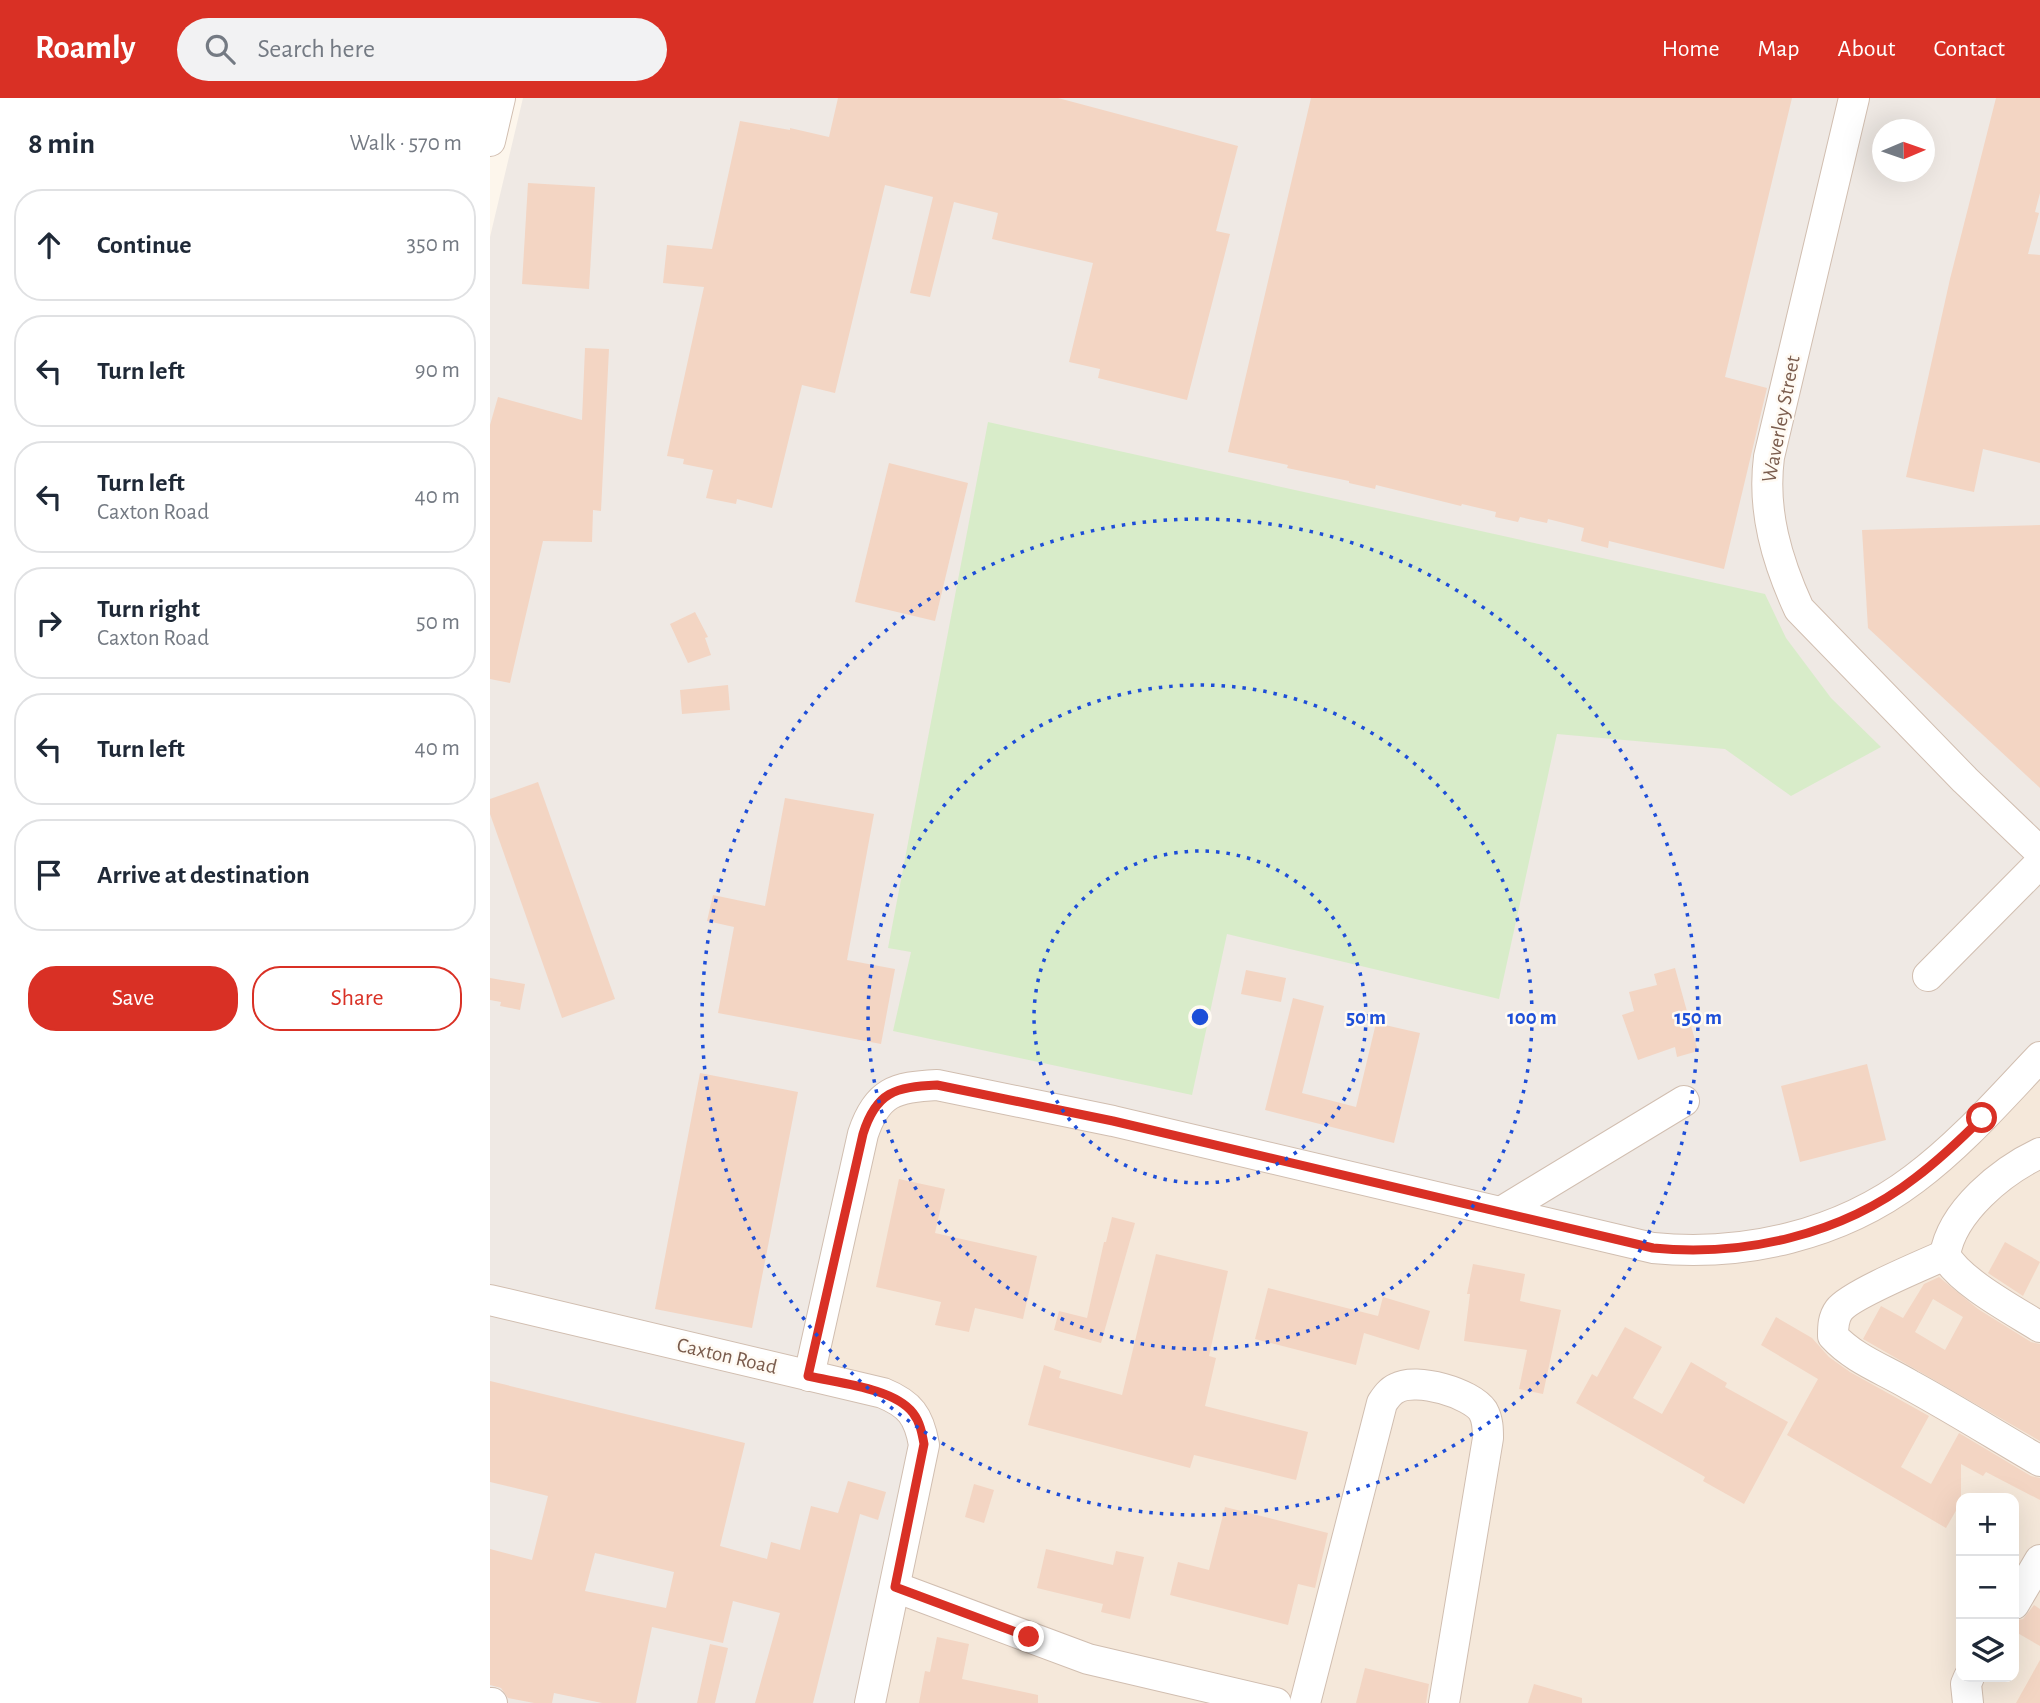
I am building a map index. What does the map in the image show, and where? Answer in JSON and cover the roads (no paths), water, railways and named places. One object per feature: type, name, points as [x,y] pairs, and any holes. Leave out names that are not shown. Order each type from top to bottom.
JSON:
[{"type":"street","points":[[490,141],[500,98]]},
{"type":"street","name":"Waverley Street","points":[[1854,98],[1769,457],[1766,480],[1770,528],[1788,586],[1799,609],[1965,780],[2040,852]]},
{"type":"street","points":[[1928,976],[2040,863]]},
{"type":"street","points":[[808,1376],[870,1113],[881,1099],[906,1088],[937,1085],[1113,1121],[1653,1248],[1696,1251],[1798,1236],[1854,1215],[1913,1180],[1982,1118],[2040,1057]]},
{"type":"street","points":[[1501,1212],[1684,1101]]},
{"type":"street","points":[[2040,1153],[1999,1176],[1985,1189],[1952,1232],[1945,1255],[1963,1277],[2040,1327]]},
{"type":"street","points":[[1945,1255],[1840,1309],[1833,1323],[1833,1336],[1843,1348],[1862,1360],[1908,1383],[2040,1461]]},
{"type":"street","name":"Caxton Road","points":[[490,1300],[883,1393],[897,1399],[913,1412],[921,1427],[924,1444],[870,1703]]},
{"type":"street","points":[[1306,1703],[1382,1403],[1398,1387],[1413,1383],[1446,1390],[1472,1401],[1482,1410],[1488,1424],[1488,1438],[1444,1703]]},
{"type":"street","points":[[2019,1596],[2040,1560]]},
{"type":"street","points":[[895,1587],[1088,1659],[1276,1703]]},
{"type":"street","points":[[1967,1682],[1968,1703]]}]
